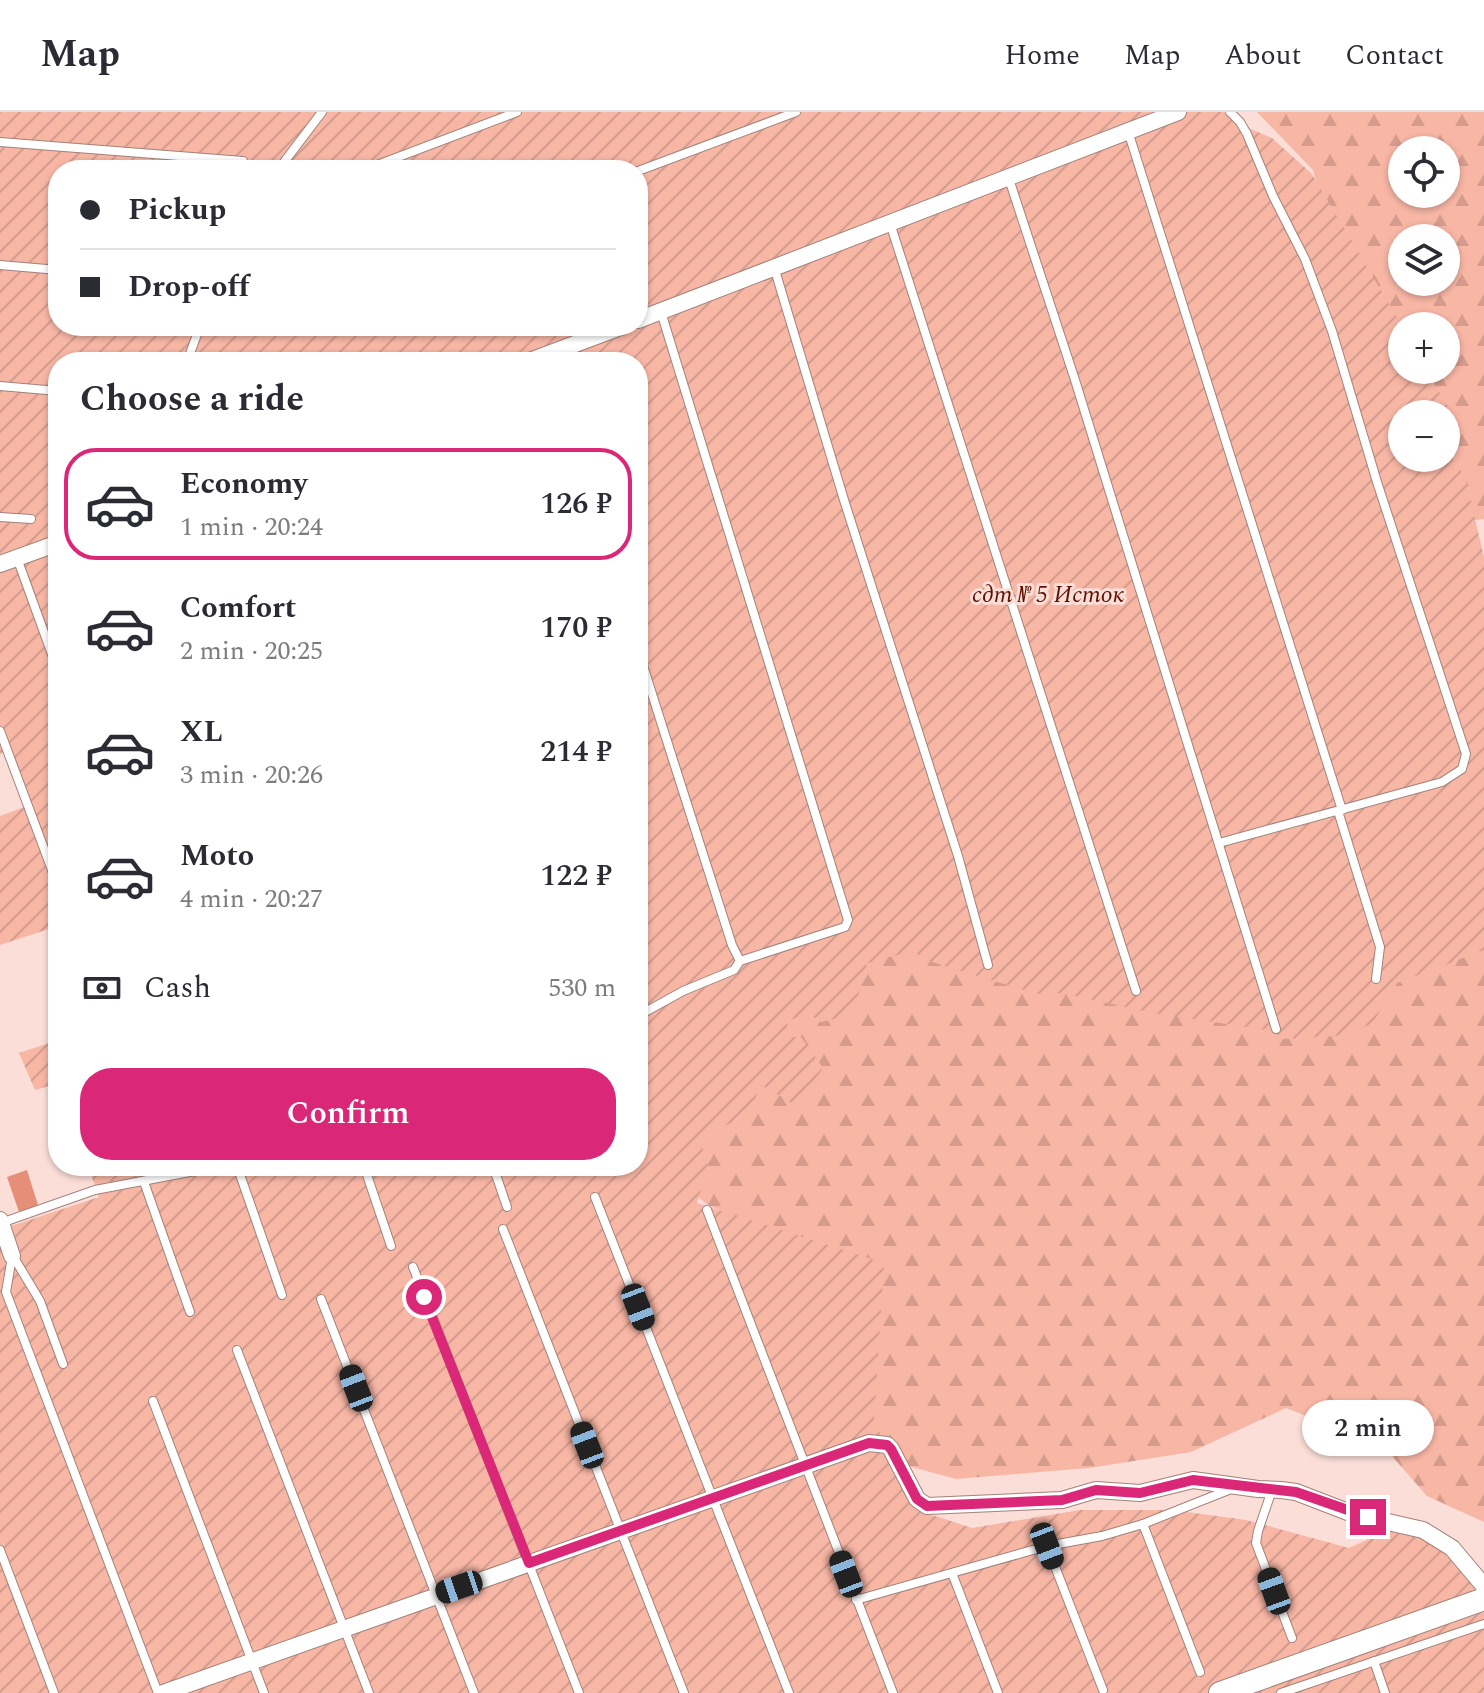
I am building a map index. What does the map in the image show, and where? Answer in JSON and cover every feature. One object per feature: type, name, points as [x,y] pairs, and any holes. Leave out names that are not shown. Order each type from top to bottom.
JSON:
[{"type":"street","points":[[648,317],[1178,112]]},
{"type":"street","points":[[562,352],[600,336]]},
{"type":"street","points":[[0,564],[48,547]]},
{"type":"street","points":[[1,1222],[12,1256]]},
{"type":"street","points":[[161,1693],[869,1443],[887,1445],[917,1499],[935,1507],[1062,1500],[1096,1490],[1140,1493],[1193,1480],[1296,1492],[1353,1514],[1423,1530],[1452,1548],[1484,1586]]},
{"type":"street","points":[[1220,1693],[1484,1599]]},
{"type":"lane","points":[[286,160],[322,112]]},
{"type":"lane","points":[[390,160],[517,112]]},
{"type":"lane","points":[[648,167],[796,112]]},
{"type":"lane","points":[[1219,843],[1442,782],[1462,769],[1466,754],[1315,281],[1247,134],[1230,112]]},
{"type":"lane","points":[[1128,131],[1380,947],[1376,979]]},
{"type":"lane","points":[[0,142],[230,160]]},
{"type":"lane","points":[[1009,179],[1075,380],[1276,1029]]},
{"type":"lane","points":[[890,223],[1136,991]]},
{"type":"lane","points":[[0,265],[48,269]]},
{"type":"lane","points":[[774,267],[844,500],[958,856],[988,965]]},
{"type":"lane","points":[[648,1010],[683,991],[734,970],[740,961],[845,927],[848,920],[661,312]]},
{"type":"lane","points":[[0,386],[48,390]]},
{"type":"lane","points":[[0,517],[31,519]]},
{"type":"lane","points":[[17,558],[48,643]]},
{"type":"lane","points":[[648,681],[732,945],[740,961]]},
{"type":"lane","points":[[0,731],[48,859]]},
{"type":"lane","points":[[1,1222],[95,1190],[173,1176]]},
{"type":"lane","points":[[240,1176],[282,1295]]},
{"type":"lane","points":[[367,1176],[391,1246]]},
{"type":"lane","points":[[496,1176],[507,1207]]},
{"type":"lane","points":[[144,1182],[190,1312]]},
{"type":"lane","points":[[595,1197],[789,1693]]},
{"type":"lane","points":[[707,1210],[893,1693]]},
{"type":"lane","points":[[503,1229],[684,1693]]},
{"type":"lane","points":[[12,1256],[3,1293],[161,1693]]},
{"type":"lane","points":[[12,1256],[40,1301],[63,1364]]},
{"type":"lane","points":[[413,1267],[579,1693]]},
{"type":"lane","points":[[321,1299],[474,1693]]},
{"type":"lane","points":[[237,1350],[369,1693]]},
{"type":"lane","points":[[153,1401],[264,1693]]},
{"type":"lane","points":[[856,1600],[1047,1546],[1102,1536],[1143,1524],[1238,1487]]},
{"type":"lane","points":[[1272,1489],[1256,1543],[1292,1638]]},
{"type":"lane","points":[[1143,1524],[1200,1672]]},
{"type":"lane","points":[[1047,1546],[1103,1690]]},
{"type":"lane","points":[[0,1550],[54,1693]]},
{"type":"lane","points":[[952,1573],[998,1693]]},
{"type":"lane","points":[[1281,1693],[1484,1624]]},
{"type":"lane","points":[[1374,1661],[1385,1693]]},
{"type":"green space","name":"сдт № 5 Исток","points":[[0,112],[1232,112],[1239,124],[1272,138],[1312,174],[1394,312],[1388,312],[1388,384],[1434,384],[1444,400],[1388,400],[1388,472],[1460,470],[1465,477],[1484,557],[1484,950],[1397,983],[1372,1024],[1336,1036],[1283,1039],[1273,1031],[1153,1013],[1062,993],[1037,994],[919,958],[916,950],[867,963],[853,1014],[821,1022],[810,1015],[788,1020],[787,1027],[778,1037],[801,1037],[823,1068],[797,1106],[761,1085],[748,1115],[698,1138],[708,1162],[697,1203],[884,1263],[874,1421],[917,1510],[972,1528],[1080,1510],[1172,1510],[1246,1520],[1349,1548],[1391,1529],[1444,1544],[1484,1598],[1484,1693],[0,1693],[0,1242],[8,1227],[99,1197],[92,1176],[648,1176],[648,352],[48,352],[48,929],[0,945],[0,816],[30,805],[7,752],[0,754]]},
{"type":"green space","points":[[1257,112],[1484,112],[1484,519],[1462,522],[1450,472],[1460,472],[1460,400],[1396,400],[1389,384],[1460,384],[1460,312],[1388,312],[1388,381],[1343,276],[1313,170]]},
{"type":"green space","points":[[1484,907],[1484,1522],[1427,1496],[1384,1447],[1286,1408],[1191,1452],[1089,1468],[956,1479],[831,1445],[776,1235],[708,1205],[648,1159],[648,1153],[689,1070],[888,929]]},
{"type":"green space","points":[[48,1043],[48,1086],[35,1090],[19,1053]]},
{"type":"building","points":[[27,1170],[38,1205],[19,1212],[7,1177]]},
{"type":"route","points":[[424,1297],[529,1563],[869,1443],[887,1445],[891,1449],[917,1499],[927,1506],[1062,1500],[1096,1490],[1140,1493],[1193,1480],[1296,1492],[1368,1517]]}]
